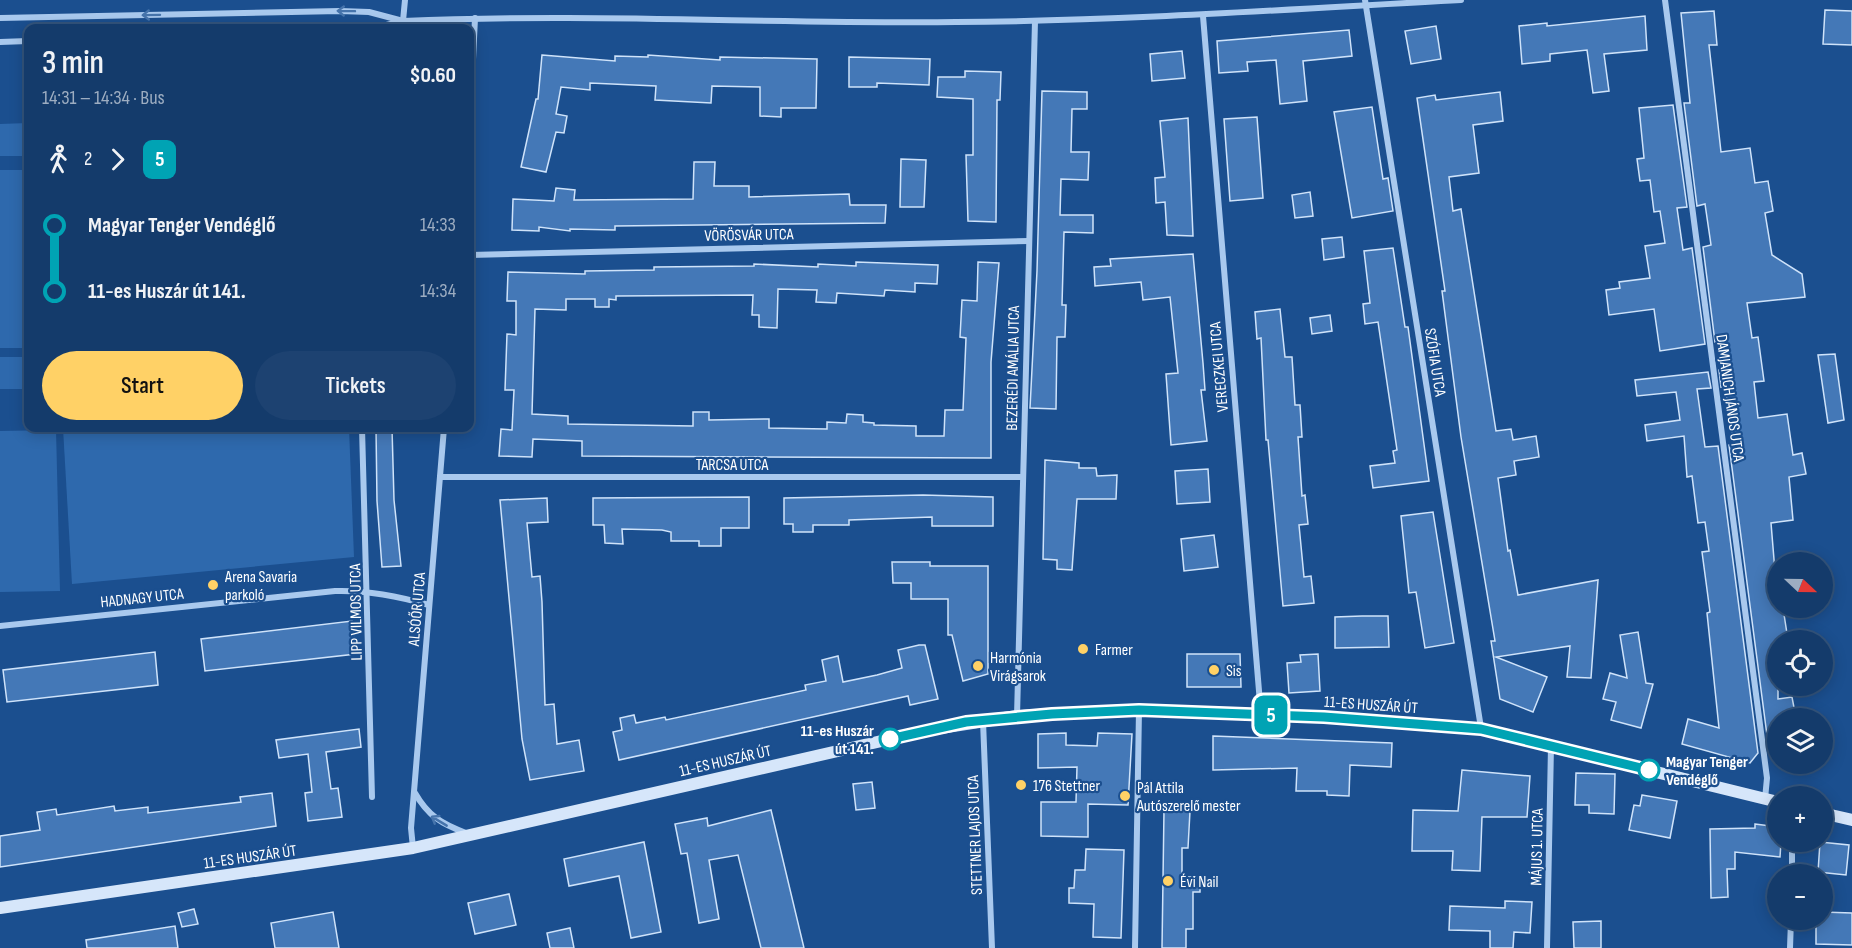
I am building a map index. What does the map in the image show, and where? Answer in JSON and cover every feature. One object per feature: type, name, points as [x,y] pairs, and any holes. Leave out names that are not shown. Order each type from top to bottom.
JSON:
[{"type":"main road","name":"11-ES HUSZÁR ÚT","points":[[0,908],[413,848],[934,729],[1017,716],[1139,710],[1481,729],[1765,799]]},
{"type":"main road","points":[[1833,816],[1852,820]]},
{"type":"street","points":[[403,21],[405,0]]},
{"type":"street","points":[[391,24],[403,21],[475,18],[590,16],[954,22],[1035,21],[1203,16],[1365,3],[1461,0]]},
{"type":"street","name":"DAMJANICH JÁNOS UTCA","points":[[1665,0],[1767,778],[1765,799]]},
{"type":"street","name":"SZÓFIA UTCA","points":[[1365,3],[1481,729]]},
{"type":"street","points":[[0,18],[340,11],[369,12],[403,21]]},
{"type":"street","name":"VERECZKEI UTCA","points":[[1203,16],[1261,715]]},
{"type":"street","points":[[474,39],[475,18]]},
{"type":"street","name":"BEZERÉDI AMÁLIA UTCA","points":[[1017,716],[1035,21]]},
{"type":"street","points":[[0,42],[24,41]]},
{"type":"street","name":"VÖRÖSVÁR UTCA","points":[[474,255],[1029,241]]},
{"type":"street","name":"LIPP VILMOS UTCA","points":[[362,432],[372,797]]},
{"type":"street","name":"ALSÓŐR UTCA","points":[[413,848],[411,828],[444,432]]},
{"type":"street","name":"TARCSA UTCA","points":[[440,477],[1023,477]]},
{"type":"street","name":"HADNAGY UTCA","points":[[0,626],[335,591],[368,591],[429,605]]},
{"type":"street","points":[[1135,948],[1139,710]]},
{"type":"street","name":"STETTNER LAJOS UTCA","points":[[983,720],[992,948]]},
{"type":"street","name":"MÁJUS 1. UTCA","points":[[1548,948],[1551,746]]},
{"type":"street","points":[[414,793],[429,814],[438,821],[474,835]]},
{"type":"street","points":[[1790,948],[1791,930]]},
{"type":"shaded area","points":[[24,123],[24,156],[0,156],[0,124]]},
{"type":"shaded area","points":[[0,170],[24,170],[24,348],[0,348]]},
{"type":"shaded area","points":[[0,357],[24,357],[24,389],[0,389]]},
{"type":"shaded area","points":[[0,431],[56,432],[60,591],[0,592]]},
{"type":"shaded area","points":[[63,432],[349,432],[354,557],[72,584]]},
{"type":"building","points":[[1825,10],[1852,11],[1852,45],[1823,44]]},
{"type":"building","points":[[1714,11],[1717,45],[1709,45],[1721,152],[1750,148],[1755,183],[1768,181],[1773,211],[1765,213],[1772,255],[1802,274],[1805,297],[1747,303],[1752,338],[1758,337],[1764,381],[1754,382],[1758,418],[1787,414],[1793,455],[1802,453],[1806,474],[1789,477],[1793,520],[1771,523],[1773,552],[1767,552],[1767,618],[1785,618],[1786,630],[1767,630],[1767,696],[1778,696],[1778,699],[1792,697],[1794,708],[1767,708],[1767,735],[1729,445],[1734,444],[1725,386],[1721,387],[1719,370],[1723,370],[1719,342],[1715,342],[1703,247],[1711,245],[1705,204],[1697,206],[1684,103],[1690,103],[1681,13]]},
{"type":"building","points":[[1645,16],[1647,50],[1604,54],[1609,91],[1593,93],[1587,50],[1550,54],[1550,61],[1522,64],[1519,26],[1547,23],[1547,26]]},
{"type":"building","points":[[1436,26],[1441,59],[1411,64],[1405,31]]},
{"type":"building","points":[[1349,30],[1352,56],[1303,61],[1307,101],[1280,104],[1276,60],[1247,62],[1248,71],[1219,73],[1217,41]]},
{"type":"building","points":[[1182,51],[1185,78],[1152,81],[1150,54]]},
{"type":"building","points":[[542,55],[615,61],[615,56],[648,57],[648,55],[720,60],[720,57],[817,59],[816,108],[781,108],[781,117],[760,116],[760,87],[712,86],[711,103],[655,100],[656,86],[590,83],[590,90],[561,87],[556,114],[567,116],[564,133],[556,132],[546,172],[521,167],[536,99],[538,99]]},
{"type":"building","points":[[849,57],[930,59],[929,85],[877,83],[877,87],[849,87]]},
{"type":"building","points":[[965,71],[1001,72],[1000,100],[997,100],[996,222],[968,221],[966,155],[973,155],[973,99],[937,97],[938,77],[965,77]]},
{"type":"building","points":[[1042,91],[1087,92],[1087,109],[1072,109],[1071,152],[1089,152],[1088,180],[1061,179],[1060,215],[1093,215],[1093,233],[1064,232],[1062,305],[1066,305],[1065,337],[1057,337],[1056,409],[1030,408],[1037,271]]},
{"type":"building","points":[[1500,92],[1503,121],[1473,125],[1479,173],[1449,177],[1453,211],[1461,209],[1496,431],[1511,429],[1513,440],[1536,436],[1539,457],[1514,461],[1516,475],[1498,478],[1508,551],[1510,550],[1518,595],[1598,580],[1591,678],[1567,677],[1570,646],[1496,657],[1547,677],[1533,712],[1500,699],[1491,641],[1495,641],[1461,437],[1442,291],[1445,291],[1417,98],[1435,95],[1436,100]]},
{"type":"building","points":[[1673,105],[1687,207],[1677,208],[1683,250],[1692,248],[1705,344],[1660,351],[1654,309],[1609,315],[1606,290],[1620,288],[1619,282],[1650,278],[1645,246],[1665,243],[1660,211],[1654,212],[1650,180],[1640,181],[1637,159],[1644,158],[1639,108]]},
{"type":"building","points":[[1372,107],[1383,179],[1388,178],[1393,211],[1352,218],[1334,112]]},
{"type":"building","points":[[1257,117],[1263,198],[1230,201],[1224,119]]},
{"type":"building","points":[[1188,118],[1193,236],[1167,235],[1165,202],[1156,203],[1155,178],[1165,177],[1160,121]]},
{"type":"building","points":[[901,159],[926,160],[924,207],[900,207]]},
{"type":"building","points":[[694,162],[715,162],[714,186],[749,186],[749,197],[849,194],[850,205],[886,205],[885,223],[615,226],[615,230],[570,229],[570,231],[539,227],[539,231],[512,230],[513,199],[554,201],[556,188],[575,190],[574,200],[693,199]]},
{"type":"building","points":[[1310,192],[1313,216],[1295,218],[1292,195]]},
{"type":"building","points":[[1342,237],[1344,257],[1324,260],[1322,239]]},
{"type":"building","points":[[1393,248],[1405,327],[1408,327],[1429,481],[1373,488],[1370,466],[1395,463],[1393,451],[1397,450],[1378,322],[1365,324],[1363,304],[1370,303],[1364,251]]},
{"type":"building","points":[[1193,254],[1205,390],[1201,390],[1207,441],[1171,445],[1166,374],[1178,373],[1170,297],[1143,300],[1141,282],[1095,286],[1094,267],[1111,266],[1110,259]]},
{"type":"building","points":[[856,262],[938,265],[937,284],[915,283],[915,292],[885,290],[884,296],[837,293],[836,303],[816,302],[817,290],[778,289],[777,328],[759,327],[759,315],[752,315],[753,295],[616,296],[616,300],[609,299],[609,307],[595,307],[595,299],[566,299],[566,310],[535,309],[532,414],[568,416],[568,424],[693,426],[693,412],[709,412],[709,420],[769,419],[769,428],[827,429],[827,422],[846,423],[847,414],[863,415],[863,422],[874,423],[874,425],[916,426],[916,436],[944,436],[945,410],[963,410],[966,338],[960,337],[962,300],[977,301],[978,262],[999,263],[991,362],[991,458],[582,456],[582,441],[533,439],[532,457],[499,456],[501,429],[512,430],[514,390],[505,390],[507,334],[516,335],[516,301],[507,301],[508,272],[585,274],[585,271],[654,270],[654,267],[754,266],[754,264],[856,266]]},
{"type":"building","points":[[1280,309],[1285,357],[1292,357],[1295,405],[1300,405],[1302,437],[1298,437],[1302,496],[1305,495],[1308,524],[1299,525],[1304,577],[1311,576],[1314,603],[1283,606],[1268,440],[1266,440],[1261,338],[1257,339],[1255,312]]},
{"type":"building","points":[[1330,315],[1332,331],[1312,334],[1310,318]]},
{"type":"building","points":[[1835,354],[1844,420],[1828,423],[1818,355]]},
{"type":"building","points":[[1708,372],[1711,388],[1697,389],[1705,447],[1718,446],[1758,753],[1750,763],[1682,744],[1688,719],[1719,728],[1707,613],[1710,612],[1702,552],[1709,551],[1705,522],[1698,523],[1692,476],[1687,477],[1684,436],[1647,441],[1645,425],[1680,420],[1676,392],[1637,396],[1635,380]]},
{"type":"building","points":[[376,432],[392,432],[394,500],[401,566],[382,567],[377,501]]},
{"type":"building","points":[[1045,460],[1079,463],[1079,468],[1096,468],[1097,476],[1117,475],[1116,499],[1077,499],[1072,570],[1057,569],[1057,560],[1043,559]]},
{"type":"building","points":[[1208,469],[1210,502],[1177,504],[1175,471]]},
{"type":"building","points":[[923,495],[993,497],[993,526],[932,526],[932,517],[849,520],[849,525],[813,525],[813,532],[793,532],[793,524],[784,524],[784,498]]},
{"type":"building","points":[[749,497],[749,528],[721,528],[721,546],[699,546],[699,541],[671,541],[671,532],[662,530],[622,529],[623,544],[605,543],[604,525],[593,525],[593,498]]},
{"type":"building","points":[[547,498],[548,522],[527,523],[532,577],[540,576],[545,705],[554,704],[557,744],[579,740],[584,771],[530,780],[522,739],[500,500]]},
{"type":"building","points":[[1433,512],[1454,643],[1425,648],[1416,592],[1409,593],[1401,516]]},
{"type":"building","points":[[1214,535],[1218,567],[1184,571],[1181,539]]},
{"type":"building","points":[[892,562],[930,562],[930,566],[988,566],[988,674],[963,681],[952,635],[948,635],[948,599],[911,599],[911,583],[893,583]]},
{"type":"building","points":[[1388,616],[1389,647],[1335,648],[1335,617]]},
{"type":"building","points":[[352,621],[356,654],[205,671],[201,639]]},
{"type":"building","points":[[1638,632],[1646,683],[1653,684],[1641,728],[1611,720],[1616,702],[1603,699],[1610,673],[1627,678],[1620,635]]},
{"type":"building","points":[[925,645],[938,699],[910,705],[908,696],[619,760],[613,732],[622,730],[620,718],[634,715],[636,723],[665,717],[666,720],[806,690],[805,685],[826,681],[822,660],[838,656],[843,682],[877,675],[902,668],[898,650]]},
{"type":"building","points":[[155,652],[158,685],[7,702],[3,670]]},
{"type":"building","name":"Sis","points":[[1187,654],[1240,654],[1241,687],[1187,687]]},
{"type":"building","points":[[1318,654],[1320,691],[1289,693],[1287,663],[1301,662],[1300,655]]},
{"type":"building","points":[[359,729],[361,747],[326,752],[331,789],[338,788],[342,817],[308,821],[305,793],[312,792],[308,754],[279,758],[276,740]]},
{"type":"building","points":[[1066,733],[1066,745],[1097,746],[1098,733],[1132,734],[1128,805],[1088,804],[1088,837],[1041,836],[1041,802],[1076,802],[1077,767],[1038,768],[1038,734]]},
{"type":"building","points":[[1213,736],[1392,743],[1391,767],[1350,765],[1349,796],[1327,795],[1327,791],[1296,791],[1297,768],[1213,770]]},
{"type":"building","points":[[1462,770],[1530,776],[1527,817],[1482,817],[1480,871],[1452,870],[1453,851],[1412,851],[1413,810],[1458,811]]},
{"type":"building","points":[[1576,773],[1615,774],[1614,814],[1589,813],[1589,805],[1575,805]]},
{"type":"building","points":[[872,782],[875,808],[856,810],[853,784]]},
{"type":"building","points":[[272,793],[276,826],[0,867],[0,836],[40,830],[37,812],[56,809],[57,815],[114,806],[115,811],[148,807],[148,813],[241,802],[240,797]]},
{"type":"building","points":[[1642,795],[1677,801],[1670,838],[1629,830],[1634,805],[1640,806]]},
{"type":"building","points":[[771,810],[804,948],[761,948],[738,855],[709,860],[719,919],[699,923],[687,853],[681,854],[675,824],[707,818],[708,826]]},
{"type":"building","points":[[1164,810],[1190,811],[1188,848],[1182,848],[1182,877],[1200,877],[1200,892],[1193,892],[1193,929],[1186,929],[1186,948],[1162,948]]},
{"type":"building","points":[[1755,824],[1767,826],[1767,852],[1780,852],[1780,857],[1735,852],[1735,869],[1727,869],[1728,897],[1711,898],[1710,829],[1755,828]]},
{"type":"building","points":[[644,842],[661,932],[631,938],[619,876],[569,886],[564,859]]},
{"type":"building","points":[[1833,843],[1849,845],[1846,875],[1833,874],[1833,864],[1819,864],[1819,852],[1833,852]]},
{"type":"building","points":[[1086,849],[1124,850],[1121,938],[1093,937],[1094,904],[1069,903],[1069,888],[1074,888],[1075,870],[1085,870]]},
{"type":"building","points":[[509,894],[516,925],[475,934],[468,903]]},
{"type":"building","points":[[1505,901],[1532,902],[1530,933],[1514,932],[1513,948],[1490,948],[1490,931],[1449,930],[1450,906],[1505,908]]},
{"type":"building","points":[[194,909],[198,924],[182,927],[178,913]]},
{"type":"building","points":[[333,912],[339,948],[275,948],[271,923]]},
{"type":"building","points":[[1833,912],[1852,913],[1852,945],[1816,944],[1816,930],[1833,930]]},
{"type":"building","points":[[1601,921],[1601,948],[1574,948],[1573,922]]},
{"type":"building","points":[[175,926],[178,948],[87,948],[86,940]]},
{"type":"building","points":[[570,928],[574,948],[550,948],[547,933]]},
{"type":"bus line","name":"5","points":[[890,739],[966,722],[1052,714],[1139,710],[1324,717],[1481,729],[1649,770]]},
{"type":"place","name":"Arena Savaria parkoló","points":[[213,585]]},
{"type":"place","name":"Farmer","points":[[1083,649]]},
{"type":"place","name":"Harmónia Virágsarok","points":[[978,666]]},
{"type":"place","name":"Sis","points":[[1214,670]]},
{"type":"place","name":"11-es Huszár út 141.","points":[[890,739]]},
{"type":"place","name":"Magyar Tenger Vendéglő","points":[[1649,770]]},
{"type":"place","name":"176 Stettner","points":[[1021,785]]},
{"type":"place","name":"Pál Attila Autószerelő mester","points":[[1125,796]]},
{"type":"place","name":"Évi Nail","points":[[1168,881]]}]
